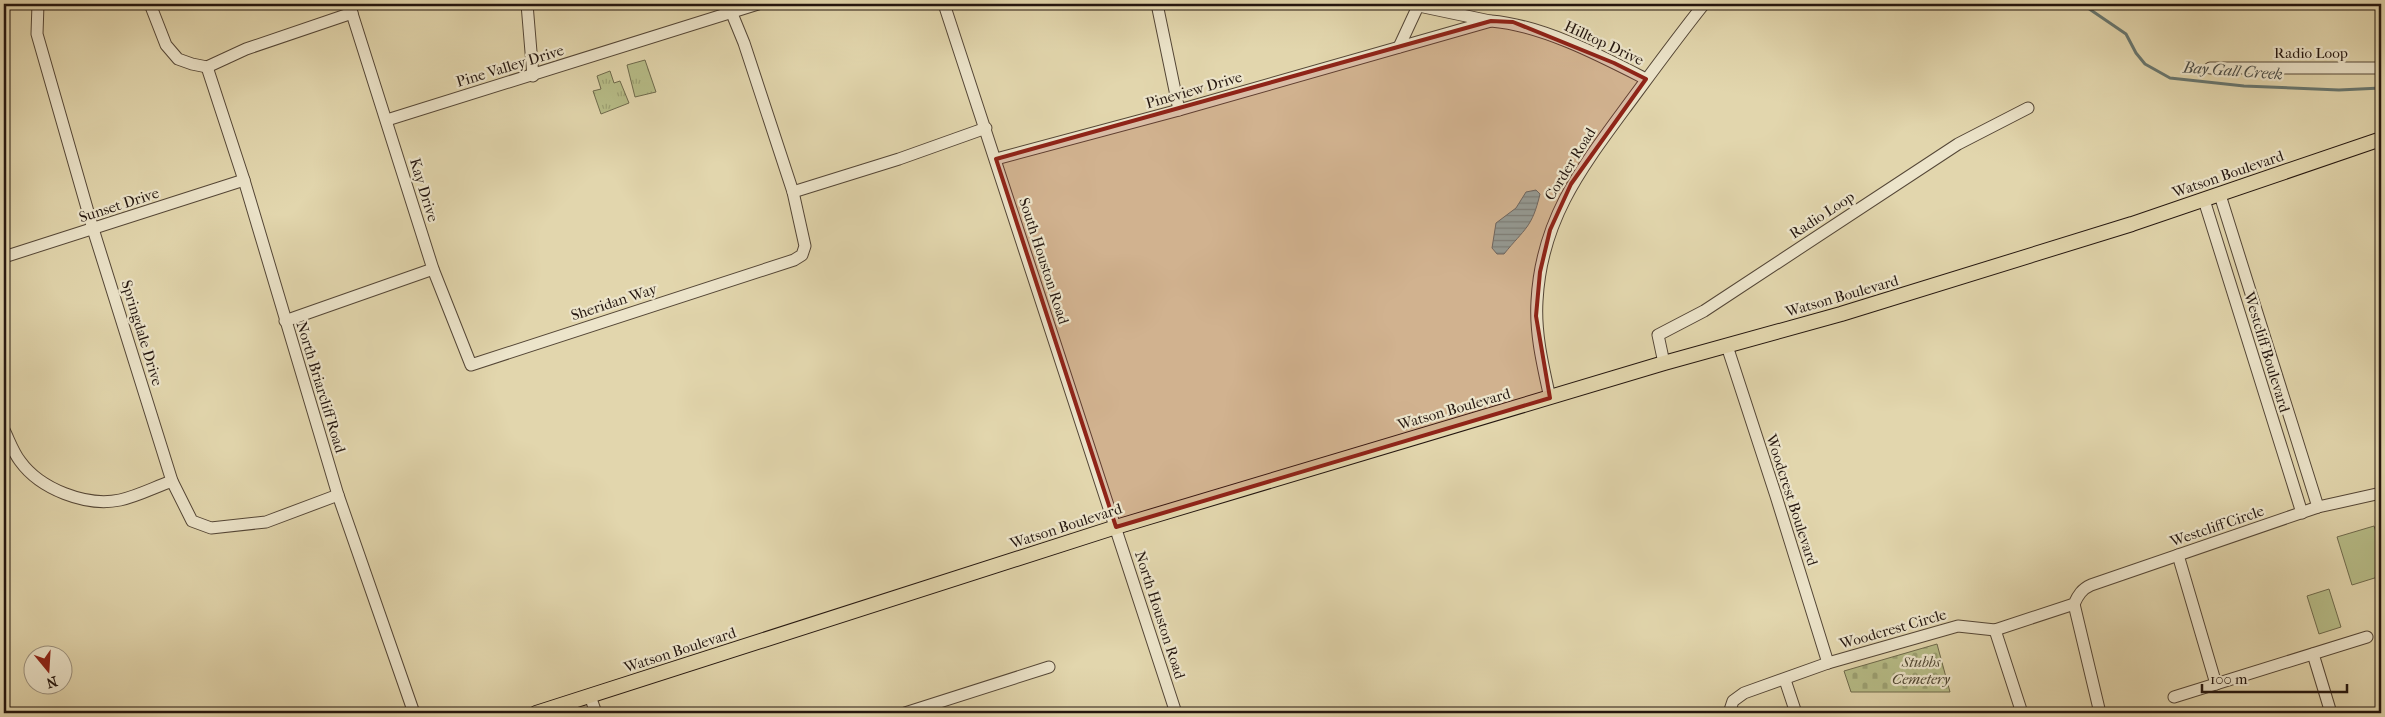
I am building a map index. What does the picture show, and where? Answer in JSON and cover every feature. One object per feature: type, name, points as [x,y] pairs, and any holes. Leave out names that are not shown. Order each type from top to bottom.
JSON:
[{"type":"main road","name":"Watson Boulevard","points":[[536,713],[1116,527],[1664,363],[1840,314],[2132,224],[2381,139]]},
{"type":"street","name":"Springdale Drive","points":[[38,4],[37,34],[93,229],[172,481],[192,521],[210,528],[266,522],[338,494]]},
{"type":"street","points":[[150,4],[166,45],[178,58],[192,64],[207,66],[351,8],[387,120]]},
{"type":"street","points":[[527,4],[533,76]]},
{"type":"street","name":"Pine Valley Drive","points":[[387,120],[533,76],[730,8],[758,4]]},
{"type":"street","name":"South Houston Road","points":[[944,4],[1116,527]]},
{"type":"street","points":[[1158,4],[1179,110]]},
{"type":"street","name":"Corder Road","points":[[1550,398],[1537,334],[1536,316],[1540,272],[1550,230],[1571,184],[1646,79],[1704,4]]},
{"type":"street","points":[[1399,47],[1419,5]]},
{"type":"street","name":"Hilltop Drive","points":[[1419,5],[1491,21],[1513,22],[1556,37],[1646,79]]},
{"type":"street","name":"Sheridan Way","points":[[433,269],[472,365],[794,260],[802,255],[805,246],[793,192],[744,43],[730,8]]},
{"type":"street","name":"Hilltop Drive","points":[[1399,47],[1491,21]]},
{"type":"street","name":"Pineview Drive","points":[[996,160],[1399,47]]},
{"type":"street","name":"North Briarcliff Road","points":[[207,66],[244,180],[338,494],[414,713]]},
{"type":"street","name":"Radio Loop","points":[[2210,68],[2381,68]]},
{"type":"street","name":"Radio Loop","points":[[1664,363],[1658,335],[1704,311],[1958,144],[2028,108]]},
{"type":"street","name":"Kay Drive","points":[[387,120],[433,269]]},
{"type":"street","points":[[793,192],[899,159],[986,128]]},
{"type":"street","name":"Sunset Drive","points":[[4,257],[244,180]]},
{"type":"street","name":"Westcliff Boulevard","points":[[2220,195],[2318,507]]},
{"type":"street","name":"Westcliff Boulevard","points":[[2204,200],[2302,512]]},
{"type":"street","points":[[285,321],[433,269]]},
{"type":"street","name":"Woodcrest Boulevard","points":[[1726,346],[1776,496],[1828,663]]},
{"type":"street","points":[[4,430],[20,461],[44,484],[68,494],[93,500],[120,500],[172,481]]},
{"type":"street","name":"Westcliff Circle","points":[[1995,630],[2074,604],[2085,588],[2302,512],[2381,493]]},
{"type":"street","name":"North Houston Road","points":[[1116,527],[1176,713]]},
{"type":"street","points":[[2178,555],[2216,684]]},
{"type":"street","points":[[2074,604],[2100,713]]},
{"type":"street","name":"Woodcrest Circle","points":[[1729,713],[1733,701],[1744,693],[1785,680],[1828,663],[1958,626],[1995,630]]},
{"type":"street","points":[[1995,630],[2022,713]]},
{"type":"street","points":[[2174,697],[2367,637]]},
{"type":"street","points":[[2313,654],[2331,713]]},
{"type":"street","points":[[905,713],[1049,667]]},
{"type":"street","points":[[1785,680],[1796,713]]},
{"type":"street","points":[[590,696],[596,713]]},
{"type":"highlighted area","points":[[1491,21],[1513,22],[1614,63],[1646,79],[1571,184],[1550,230],[1540,272],[1536,316],[1550,398],[1116,527],[996,159]]},
{"type":"green space","points":[[645,60],[656,92],[635,97],[627,65]]},
{"type":"green space","points":[[610,71],[614,83],[620,81],[629,103],[601,114],[593,91],[601,89],[597,76]]},
{"type":"green space","points":[[2374,526],[2381,548],[2381,576],[2352,585],[2337,537]]},
{"type":"green space","points":[[2329,589],[2341,627],[2319,634],[2307,596]]},
{"type":"green space","name":"Stubbs Cemetery","points":[[1937,644],[1950,692],[1851,692],[1844,671]]},
{"type":"water","points":[[1536,190],[1540,194],[1531,221],[1504,254],[1497,254],[1492,248],[1496,223],[1516,208],[1526,192]]},
{"type":"waterway","name":"Bay Gall Creek","points":[[2082,4],[2126,34],[2136,53],[2145,64],[2170,78],[2244,86],[2339,90],[2381,88]]}]
